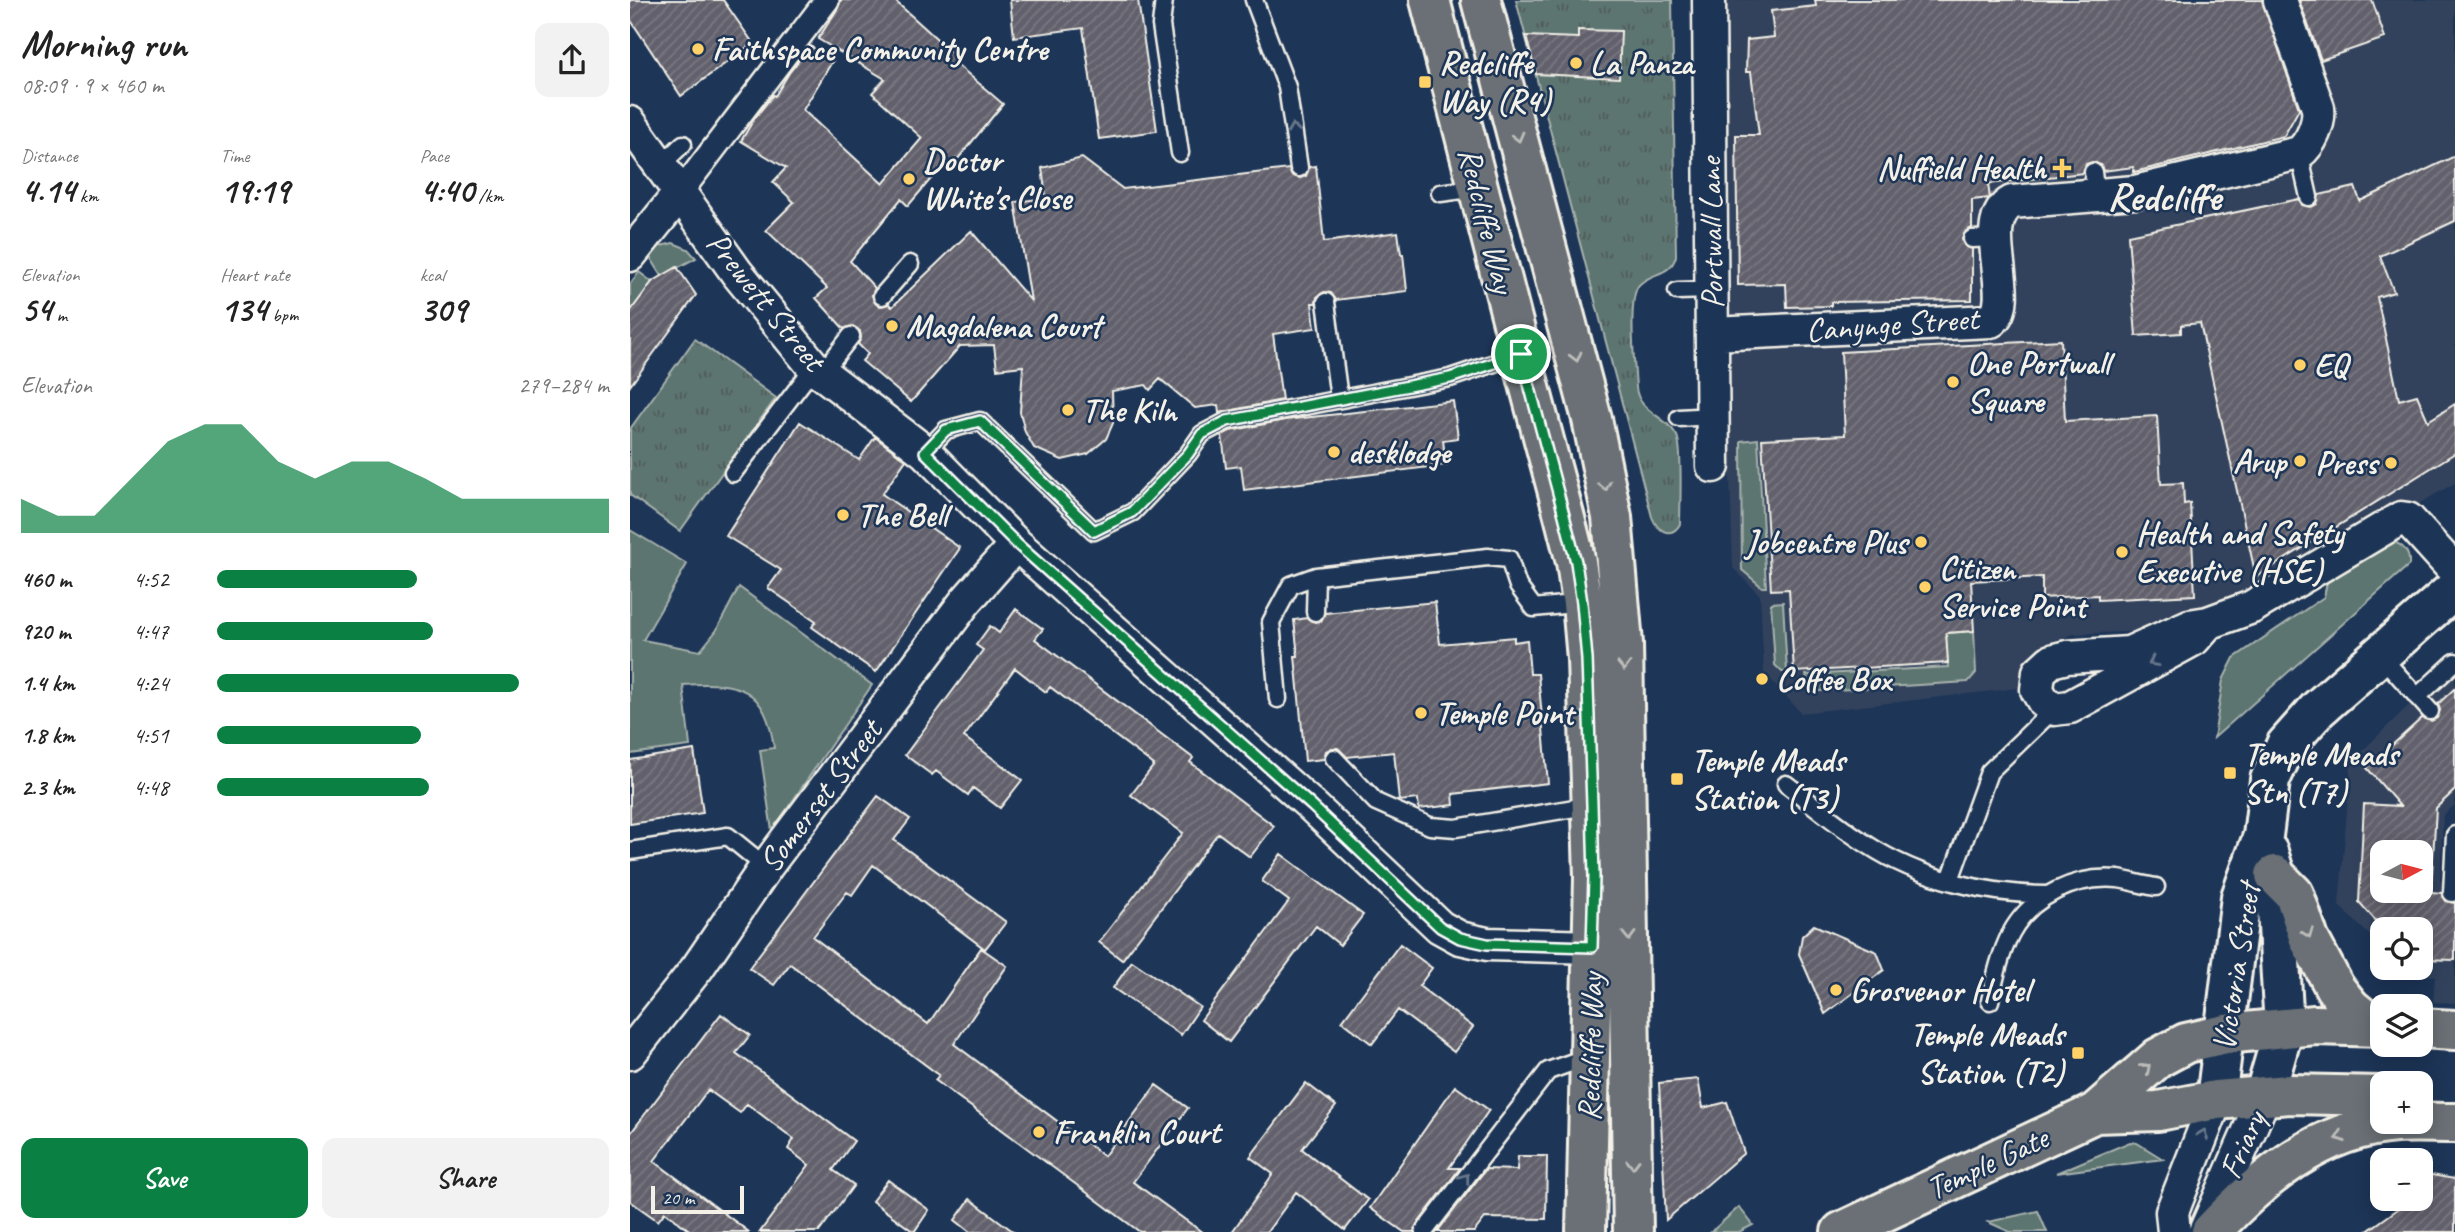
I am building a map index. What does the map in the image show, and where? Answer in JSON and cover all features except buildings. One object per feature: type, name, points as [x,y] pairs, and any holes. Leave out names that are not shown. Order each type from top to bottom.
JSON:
[{"type":"main road","name":"Redcliffe Way","points":[[1430,0],[1570,538],[1582,603],[1587,659],[1594,877],[1586,1232]]},
{"type":"main road","name":"Redcliffe Way","points":[[1481,0],[1592,419],[1612,517],[1623,644],[1633,1232]]},
{"type":"main road","name":"Victoria Street","points":[[2216,1100],[2241,897],[2263,836],[2270,780],[2286,745],[2318,709],[2455,589]]},
{"type":"main road","name":"Victoria Street","points":[[2263,836],[2275,875],[2284,1028],[2264,1097]]},
{"type":"main road","points":[[2275,875],[2294,894],[2309,939],[2335,988],[2351,1008],[2370,1021]]},
{"type":"main road","name":"Temple Gate","points":[[1841,1232],[2095,1113],[2158,1058],[2186,1043],[2226,1034],[2315,1025],[2370,1027]]},
{"type":"main road","points":[[2433,1029],[2455,1030]]},
{"type":"main road","name":"Temple Gate","points":[[2095,1113],[2158,1111],[2216,1100],[2318,1093],[2370,1095]]},
{"type":"main road","points":[[2433,1097],[2455,1098]]},
{"type":"main road","points":[[2211,1232],[2267,1179],[2315,1145],[2360,1129],[2394,1123],[2455,1123]]},
{"type":"street","points":[[630,255],[827,0]]},
{"type":"street","name":"Portwall Lane","points":[[1709,0],[1713,466]]},
{"type":"street","points":[[2280,0],[2308,55],[2320,117],[2305,149],[2299,153]]},
{"type":"street","name":"Prewett Street","points":[[630,123],[737,272],[818,370],[925,452],[1017,544],[1312,806],[1440,927],[1460,938],[1487,944],[1592,947]]},
{"type":"street","name":"Canynge Street","points":[[1712,334],[1991,321],[1999,311],[2000,301],[1984,238],[2003,207],[2012,202],[2094,184],[2135,192],[2299,153]]},
{"type":"street","points":[[2208,623],[2194,639],[2070,707],[2054,709],[2044,702],[2037,690],[2039,672],[2051,661],[2067,657],[2129,653],[2189,626],[2208,623],[2252,607],[2401,518],[2408,519],[2455,572]]},
{"type":"street","name":"Somerset Street","points":[[630,1053],[698,967],[766,867],[965,602],[1017,544]]},
{"type":"street","name":"Friary","points":[[2205,1232],[2264,1097]]},
{"type":"street","name":"Friary","points":[[2174,1232],[2172,1212],[2216,1100]]},
{"type":"lane","points":[[1164,0],[1161,25],[1180,153]]},
{"type":"lane","points":[[1254,0],[1287,87],[1299,168]]},
{"type":"lane","points":[[660,166],[683,144]]},
{"type":"lane","points":[[2299,153],[2309,197]]},
{"type":"lane","points":[[1440,193],[1479,188]]},
{"type":"lane","points":[[882,296],[910,264]]},
{"type":"lane","points":[[1677,291],[1711,290]]},
{"type":"lane","points":[[1326,302],[1339,398]]},
{"type":"lane","points":[[733,473],[818,370],[851,336]]},
{"type":"lane","points":[[925,452],[946,430],[980,421],[1094,531],[1132,512],[1188,454],[1202,434],[1227,421],[1450,378],[1521,354]]},
{"type":"lane","points":[[1679,418],[1712,416]]},
{"type":"lane","points":[[1278,699],[1271,622],[1291,585],[1315,576],[1488,557],[1510,559],[1518,586],[1534,608],[1582,603]]},
{"type":"lane","points":[[1315,576],[1315,612]]},
{"type":"lane","points":[[2380,655],[2430,711]]},
{"type":"lane","points":[[2417,697],[2455,662]]},
{"type":"lane","points":[[1950,880],[1989,772],[2054,709]]},
{"type":"lane","points":[[1334,758],[1376,802],[1430,826],[1456,828],[1592,805]]},
{"type":"lane","points":[[1786,784],[1868,846],[1914,868],[1970,887],[2016,895],[2047,895]]},
{"type":"lane","points":[[2452,893],[2455,835]]},
{"type":"lane","points":[[630,851],[728,836],[766,867]]},
{"type":"lane","points":[[1990,1001],[2001,956],[2012,931],[2027,912],[2047,895],[2065,886],[2094,879],[2118,879],[2155,887]]},
{"type":"lane","points":[[1424,1232],[1548,1071],[1590,1056]]},
{"type":"shaded area","points":[[1723,0],[2455,0],[2455,483],[2272,588],[2225,598],[2144,631],[2074,634],[2044,644],[2023,666],[2019,688],[1801,713],[1764,672],[1760,595],[1733,568],[1724,287]]},
{"type":"shaded area","points":[[2455,666],[2455,805],[2443,815],[2440,881],[2455,883],[2455,1003],[2433,1002],[2433,917],[2370,917],[2370,936],[2339,906],[2351,762],[2406,708]]},
{"type":"green space","points":[[1516,0],[1672,0],[1676,256],[1665,271],[1639,285],[1633,303],[1633,318],[1638,396],[1647,409],[1672,429],[1679,443],[1680,524],[1673,531],[1661,529],[1652,517]]},
{"type":"green space","points":[[673,243],[688,249],[696,258],[662,276],[650,257],[657,247]]},
{"type":"green space","points":[[639,272],[652,282],[630,312],[630,284]]},
{"type":"green space","points":[[695,339],[776,398],[680,531],[630,495],[630,429]]},
{"type":"green space","points":[[1758,439],[1766,587],[1762,587],[1742,570],[1741,441]]},
{"type":"green space","points":[[630,530],[687,564],[643,640],[700,651],[716,631],[739,587],[872,685],[772,831],[760,750],[774,748],[764,712],[746,692],[720,685],[683,685],[690,746],[630,754]]},
{"type":"green space","points":[[2391,541],[2405,550],[2409,565],[2214,738],[2223,680],[2234,658],[2324,597],[2329,572]]},
{"type":"green space","points":[[1783,602],[1787,672],[1782,672],[1775,665],[1771,603]]},
{"type":"green space","points":[[1974,631],[1976,673],[1968,682],[1819,691],[1807,679],[1806,675],[1948,667],[1946,633]]},
{"type":"green space","points":[[2130,1142],[2137,1143],[2163,1159],[2056,1173]]},
{"type":"green space","points":[[1739,1207],[1753,1225],[1739,1232],[1711,1232]]},
{"type":"green space","points":[[2038,1211],[2047,1232],[2010,1232],[1988,1222]]},
{"type":"place","name":"Faithspace Community Centre","points":[[698,49]]},
{"type":"place","name":"La Panza","points":[[1576,63]]},
{"type":"place","name":"Redcliffe Way (R4)","points":[[1425,82]]},
{"type":"place","name":"Nuffield Health","points":[[2062,168]]},
{"type":"place","name":"Doctor White's Close","points":[[909,179]]},
{"type":"place","name":"Magdalena Court","points":[[892,326]]},
{"type":"place","name":"EQ","points":[[2300,365]]},
{"type":"place","name":"One Portwall Square","points":[[1953,382]]},
{"type":"place","name":"The Kiln","points":[[1068,410]]},
{"type":"place","name":"desklodge","points":[[1334,452]]},
{"type":"place","name":"Arup","points":[[2300,461]]},
{"type":"place","name":"Press","points":[[2391,463]]},
{"type":"place","name":"The Bell","points":[[843,515]]},
{"type":"place","name":"Jobcentre Plus","points":[[1921,542]]},
{"type":"place","name":"Health and Safety Executive (HSE)","points":[[2122,552]]},
{"type":"place","name":"Citizen Service Point","points":[[1925,587]]},
{"type":"place","name":"Coffee Box","points":[[1762,679]]},
{"type":"place","name":"Temple Point","points":[[1421,713]]},
{"type":"place","name":"Temple Meads Stn (T7)","points":[[2230,773]]},
{"type":"place","name":"Temple Meads Station (T3)","points":[[1677,779]]},
{"type":"place","name":"Grosvenor Hotel","points":[[1836,990]]},
{"type":"place","name":"Temple Meads Station (T2)","points":[[2078,1053]]},
{"type":"place","name":"Franklin Court","points":[[1039,1132]]},
{"type":"district","name":"Redcliffe","points":[[2164,197]]},
{"type":"route","points":[[1521,354],[1576,562],[1582,603],[1587,659],[1592,805],[1592,947],[1487,944],[1460,938],[1440,927],[1312,806],[1017,544],[925,452],[946,430],[980,421],[1094,531],[1132,512],[1188,454],[1202,434],[1227,421],[1450,378],[1521,354]]}]
